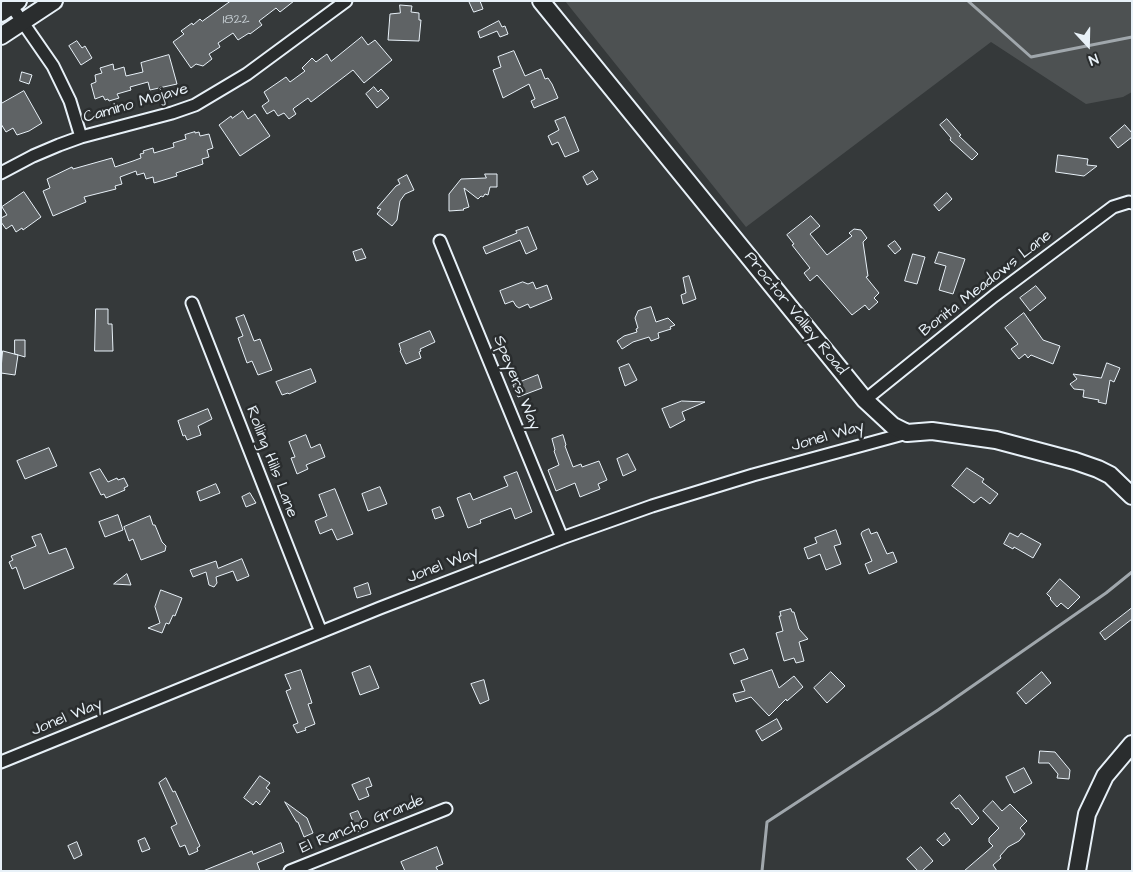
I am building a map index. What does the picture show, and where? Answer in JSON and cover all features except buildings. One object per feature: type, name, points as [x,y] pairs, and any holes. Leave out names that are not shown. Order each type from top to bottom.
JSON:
[{"type":"street","points":[[1,36],[54,1]]},
{"type":"street","name":"Camino Mojave","points":[[1,173],[33,156],[81,137],[172,113],[210,97],[247,74],[346,1]]},
{"type":"street","name":"Proctor Valley Road","points":[[541,1],[865,400],[893,426],[907,433]]},
{"type":"street","points":[[10,5],[52,66],[70,101],[81,137]]},
{"type":"street","name":"Bonita Meadows Lane","points":[[865,400],[994,296],[1113,206],[1132,203]]},
{"type":"street","name":"Speyers Way","points":[[440,241],[562,538]]},
{"type":"street","name":"Rolling Hills Lane","points":[[192,303],[320,632]]},
{"type":"street","points":[[907,433],[932,431],[996,440],[1076,462],[1110,475],[1132,496]]},
{"type":"street","name":"Jonel Way","points":[[1,762],[320,632],[562,538],[652,506],[753,475],[907,433]]},
{"type":"street","points":[[1077,871],[1087,814],[1105,776],[1132,744]]},
{"type":"street","name":"El Rancho Grande","points":[[290,871],[446,809]]},
{"type":"shaded area","points":[[565,1],[1132,1],[1132,92],[1123,97],[1086,104],[991,42],[746,227]]},
{"type":"waterway","points":[[968,1],[1031,57],[1132,37]]},
{"type":"waterway","points":[[762,871],[767,822],[938,710],[1106,593],[1132,572]]}]
